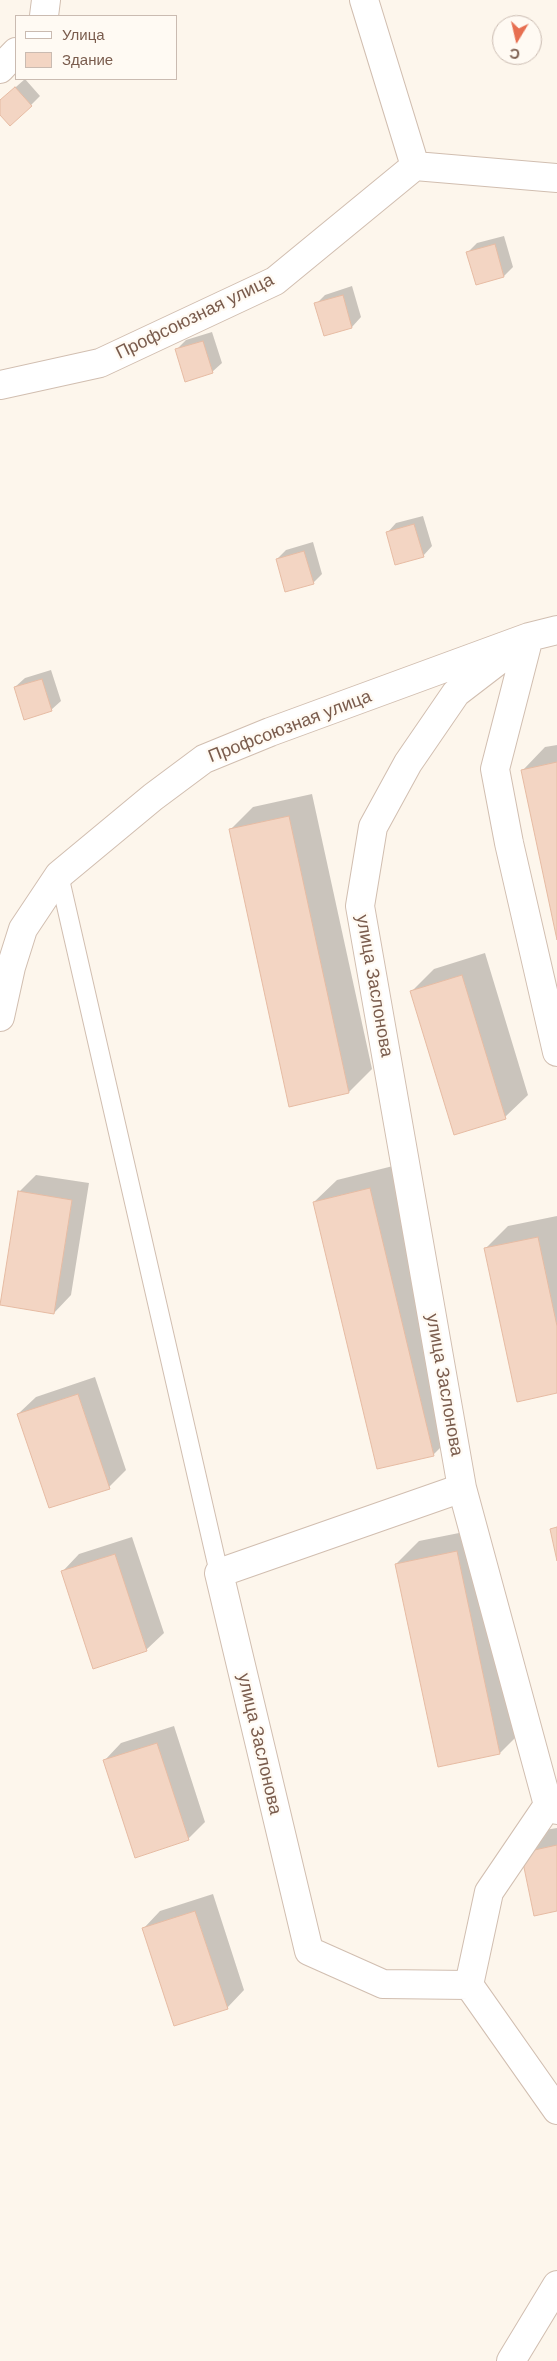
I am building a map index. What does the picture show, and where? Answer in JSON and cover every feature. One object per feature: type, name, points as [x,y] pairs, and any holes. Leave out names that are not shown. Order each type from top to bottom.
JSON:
[{"type":"street","points":[[44,15],[46,0]]},
{"type":"street","points":[[364,0],[415,166],[557,178]]},
{"type":"street","points":[[0,68],[15,53]]},
{"type":"street","name":"Профсоюзная улица","points":[[0,385],[100,362],[275,281],[415,166]]},
{"type":"street","name":"Профсоюзная улица","points":[[0,1017],[11,967],[23,929],[59,875],[153,797],[204,759],[270,732],[529,637],[557,630]]},
{"type":"street","points":[[529,637],[495,769],[509,843],[557,1052]]},
{"type":"street","name":"улица Заслонова","points":[[219,1573],[309,1952],[383,1984],[469,1985],[489,1892],[553,1807],[462,1488],[360,906],[373,827],[408,763],[456,693],[529,637]]},
{"type":"street","points":[[219,1573],[462,1488]]},
{"type":"street","points":[[469,1985],[557,2110]]},
{"type":"street","points":[[511,2361],[557,2285]]},
{"type":"lane","name":"улица Заслонова","points":[[59,875],[219,1573]]},
{"type":"building","points":[[15,87],[32,106],[10,126],[0,115],[0,100]]},
{"type":"building","points":[[495,244],[504,277],[476,285],[466,252]]},
{"type":"building","points":[[343,295],[352,328],[324,336],[314,303]]},
{"type":"building","points":[[203,341],[213,373],[185,382],[175,349]]},
{"type":"building","points":[[414,524],[424,557],[395,565],[386,532]]},
{"type":"building","points":[[304,551],[314,584],[285,592],[276,559]]},
{"type":"building","points":[[42,679],[52,711],[24,720],[14,687]]},
{"type":"building","points":[[557,762],[557,940],[521,770]]},
{"type":"building","points":[[289,816],[349,1093],[289,1107],[229,829]]},
{"type":"building","points":[[462,975],[506,1119],[454,1135],[410,991]]},
{"type":"building","points":[[370,1188],[434,1456],[377,1469],[313,1202]]},
{"type":"building","points":[[18,1191],[72,1200],[54,1314],[0,1305]]},
{"type":"building","points":[[538,1237],[557,1326],[557,1393],[517,1402],[484,1248]]},
{"type":"building","points":[[78,1394],[110,1489],[49,1508],[17,1414]]},
{"type":"building","points":[[557,1527],[557,1561],[550,1529]]},
{"type":"building","points":[[457,1551],[500,1754],[438,1767],[395,1564]]},
{"type":"building","points":[[115,1554],[147,1651],[93,1669],[61,1571]]},
{"type":"building","points":[[157,1743],[189,1840],[135,1858],[103,1760]]},
{"type":"building","points":[[557,1845],[557,1911],[534,1916],[521,1853]]},
{"type":"building","points":[[195,1911],[228,2009],[174,2026],[142,1928]]}]
